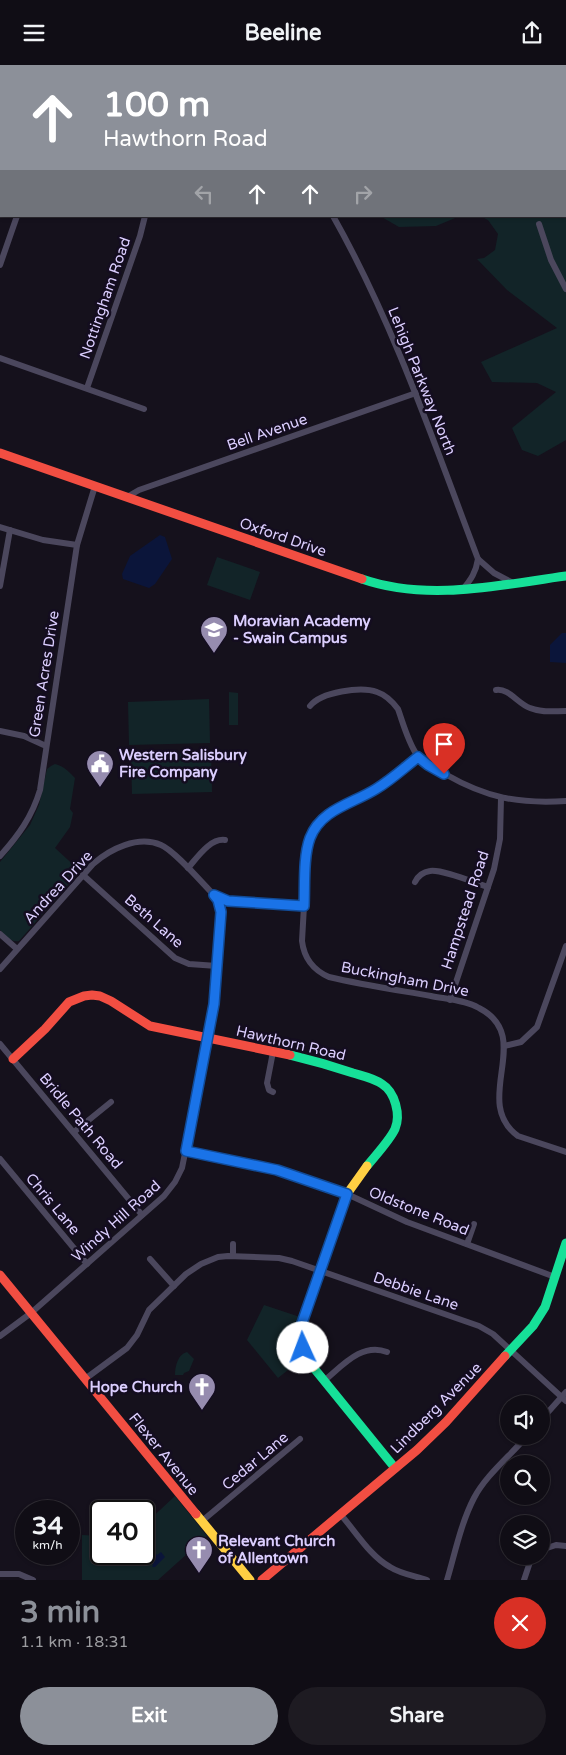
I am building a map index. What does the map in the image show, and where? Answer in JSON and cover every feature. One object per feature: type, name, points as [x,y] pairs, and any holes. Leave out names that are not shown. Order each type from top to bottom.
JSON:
[{"type":"street","points":[[0,265],[17,217]]},
{"type":"street","name":"Nottingham Road","points":[[87,388],[140,236],[144,217]]},
{"type":"street","name":"Lehigh Parkway North","points":[[334,217],[366,279],[416,393],[478,559]]},
{"type":"street","points":[[539,224],[551,260],[566,289]]},
{"type":"street","points":[[0,358],[144,409]]},
{"type":"street","name":"Bell Avenue","points":[[127,497],[139,490],[416,393]]},
{"type":"street","name":"Oxford Drive","points":[[0,453],[369,582],[412,591],[462,590],[566,576]]},
{"type":"street","name":"Green Acres Drive","points":[[0,856],[26,823],[36,804],[40,791],[77,545],[95,486]]},
{"type":"street","points":[[0,527],[43,540],[77,545]]},
{"type":"street","points":[[0,586],[10,530]]},
{"type":"street","points":[[478,559],[494,573],[513,583]]},
{"type":"street","points":[[462,590],[473,577],[478,559]]},
{"type":"street","points":[[310,706],[319,698],[327,695],[361,689],[368,689],[382,694],[398,709],[418,757],[428,765],[459,782],[501,798],[538,803],[566,801]]},
{"type":"street","points":[[496,690],[504,690],[525,706],[537,711],[566,711]]},
{"type":"street","points":[[0,731],[24,736],[46,746]]},
{"type":"street","name":"Buckingham Drive","points":[[418,757],[379,787],[333,811],[319,822],[314,829],[308,846],[303,947],[308,960],[322,974],[336,979],[470,1004],[485,1011],[500,1030],[504,1046],[498,1099],[503,1120],[511,1131],[518,1136],[566,1152]]},
{"type":"street","name":"Hampstead Road","points":[[450,1000],[494,869],[500,839],[501,798]]},
{"type":"street","points":[[188,868],[213,842],[220,839],[225,840]]},
{"type":"street","points":[[0,843],[7,848]]},
{"type":"street","name":"Andrea Drive","points":[[0,969],[93,864],[109,852],[123,846],[138,843],[162,845],[214,895]]},
{"type":"street","points":[[415,882],[426,872],[437,871],[488,887]]},
{"type":"street","name":"Beth Lane","points":[[83,875],[175,958],[189,964],[217,966]]},
{"type":"street","points":[[214,895],[228,901],[304,906]]},
{"type":"street","name":"Windy Hill Road","points":[[0,1336],[31,1313],[164,1196],[175,1182],[182,1168],[214,1004],[221,912],[218,900],[214,895]]},
{"type":"street","points":[[0,934],[17,949]]},
{"type":"street","points":[[504,1046],[521,1042],[537,1027],[566,946]]},
{"type":"street","name":"Hawthorn Road","points":[[13,1059],[45,1029],[64,1007],[76,999],[92,995],[105,998],[150,1026],[316,1061],[372,1078],[383,1084],[393,1096],[398,1115],[395,1129],[347,1194],[302,1323],[300,1339],[306,1356],[395,1468]]},
{"type":"street","name":"Bridle Path Road","points":[[0,1044],[142,1215]]},
{"type":"street","points":[[273,1052],[266,1083],[269,1090],[273,1092]]},
{"type":"street","points":[[74,1132],[111,1102]]},
{"type":"street","name":"Oldstone Road","points":[[186,1151],[277,1170],[347,1194],[407,1222],[555,1277]]},
{"type":"street","name":"Chris Lane","points":[[0,1159],[87,1264]]},
{"type":"street","points":[[467,1244],[474,1224]]},
{"type":"street","name":"Lindberg Avenue","points":[[262,1580],[341,1515],[436,1431],[511,1350],[540,1315],[566,1243]]},
{"type":"street","points":[[233,1244],[233,1256]]},
{"type":"street","name":"Debbie Lane","points":[[86,1379],[127,1348],[138,1335],[149,1311],[193,1269],[218,1257],[233,1256],[287,1260],[479,1326],[493,1335],[564,1396]]},
{"type":"street","points":[[150,1259],[174,1286]]},
{"type":"street","name":"Flexer Avenue","points":[[0,1275],[250,1580]]},
{"type":"street","points":[[325,1380],[347,1361],[365,1351],[376,1349],[387,1352]]},
{"type":"street","points":[[550,1411],[564,1396]]},
{"type":"street","name":"Cedar Lane","points":[[202,1521],[300,1439]]},
{"type":"street","points":[[447,1580],[474,1498],[484,1483],[519,1445]]},
{"type":"street","points":[[341,1515],[375,1556],[389,1567],[409,1578],[428,1580]]},
{"type":"street","points":[[550,1547],[556,1545],[566,1546]]},
{"type":"street","points":[[524,1580],[529,1565]]},
{"type":"street","points":[[0,1574],[19,1574],[33,1580]]},
{"type":"shaded area","points":[[382,217],[458,217],[436,226],[399,227]]},
{"type":"shaded area","points":[[482,217],[566,217],[566,440],[538,456],[522,450],[512,428],[556,392],[537,383],[492,382],[481,362],[557,328],[507,290],[477,259],[484,258],[495,250],[498,234],[488,220]]},
{"type":"shaded area","points":[[217,557],[260,572],[250,600],[207,585]]},
{"type":"shaded area","points":[[229,692],[238,693],[238,725],[229,725]]},
{"type":"shaded area","points":[[209,699],[210,743],[129,745],[128,702]]},
{"type":"shaded area","points":[[211,751],[212,792],[132,794],[131,756]]},
{"type":"shaded area","points":[[55,764],[64,768],[75,778],[70,809],[73,813],[70,827],[55,848],[80,871],[19,941],[13,941],[0,930],[0,862],[30,825],[39,805],[47,769]]},
{"type":"shaded area","points":[[264,1305],[300,1317],[297,1333],[303,1358],[278,1378],[247,1340]]},
{"type":"shaded area","points":[[187,1352],[194,1359],[189,1371],[183,1375],[175,1375],[181,1355]]},
{"type":"shaded area","points":[[175,1496],[207,1536],[158,1580],[82,1580],[82,1535],[90,1535],[90,1565],[155,1565],[155,1515]]},
{"type":"water","points":[[160,535],[165,537],[172,559],[155,584],[149,588],[123,579],[122,574],[130,556]]},
{"type":"water","points":[[562,633],[566,633],[566,663],[550,662],[550,645]]},
{"type":"water","points":[[161,1552],[165,1557],[155,1567],[152,1567],[155,1565],[155,1553],[157,1555]]},
{"type":"traffic: fast","points":[[362,579],[387,586],[438,591],[489,587],[566,576]]},
{"type":"traffic: fast","points":[[290,1055],[372,1079],[382,1084],[390,1092],[396,1104],[397,1123],[393,1133],[367,1166]]},
{"type":"traffic: fast","points":[[505,1356],[533,1326],[545,1307],[566,1243]]},
{"type":"traffic: fast","points":[[313,1367],[395,1468]]},
{"type":"traffic: slow","points":[[313,1367],[303,1346],[301,1335],[302,1323],[347,1194],[367,1166]]},
{"type":"traffic: slow","points":[[196,1514],[250,1580]]},
{"type":"traffic: jam","points":[[0,453],[362,579]]},
{"type":"traffic: jam","points":[[13,1059],[45,1029],[69,1002],[92,995],[111,1001],[150,1026],[290,1055]]},
{"type":"traffic: jam","points":[[0,1275],[196,1514]]},
{"type":"traffic: jam","points":[[262,1580],[417,1450],[446,1422],[505,1356]]},
{"type":"place","name":"Moravian Academy - Swain Campus","points":[[214,654]]},
{"type":"place","name":"Western Salisbury Fire Company","points":[[100,788]]},
{"type":"place","name":"Hope Church","points":[[202,1411]]},
{"type":"place","name":"Relevant Church of Allentown","points":[[199,1574]]},
{"type":"route","points":[[303,1348],[300,1339],[302,1323],[347,1194],[277,1170],[186,1151],[214,1004],[221,912],[218,900],[214,895],[228,901],[304,906],[308,846],[310,837],[319,822],[333,811],[375,790],[418,757],[444,774]]}]
